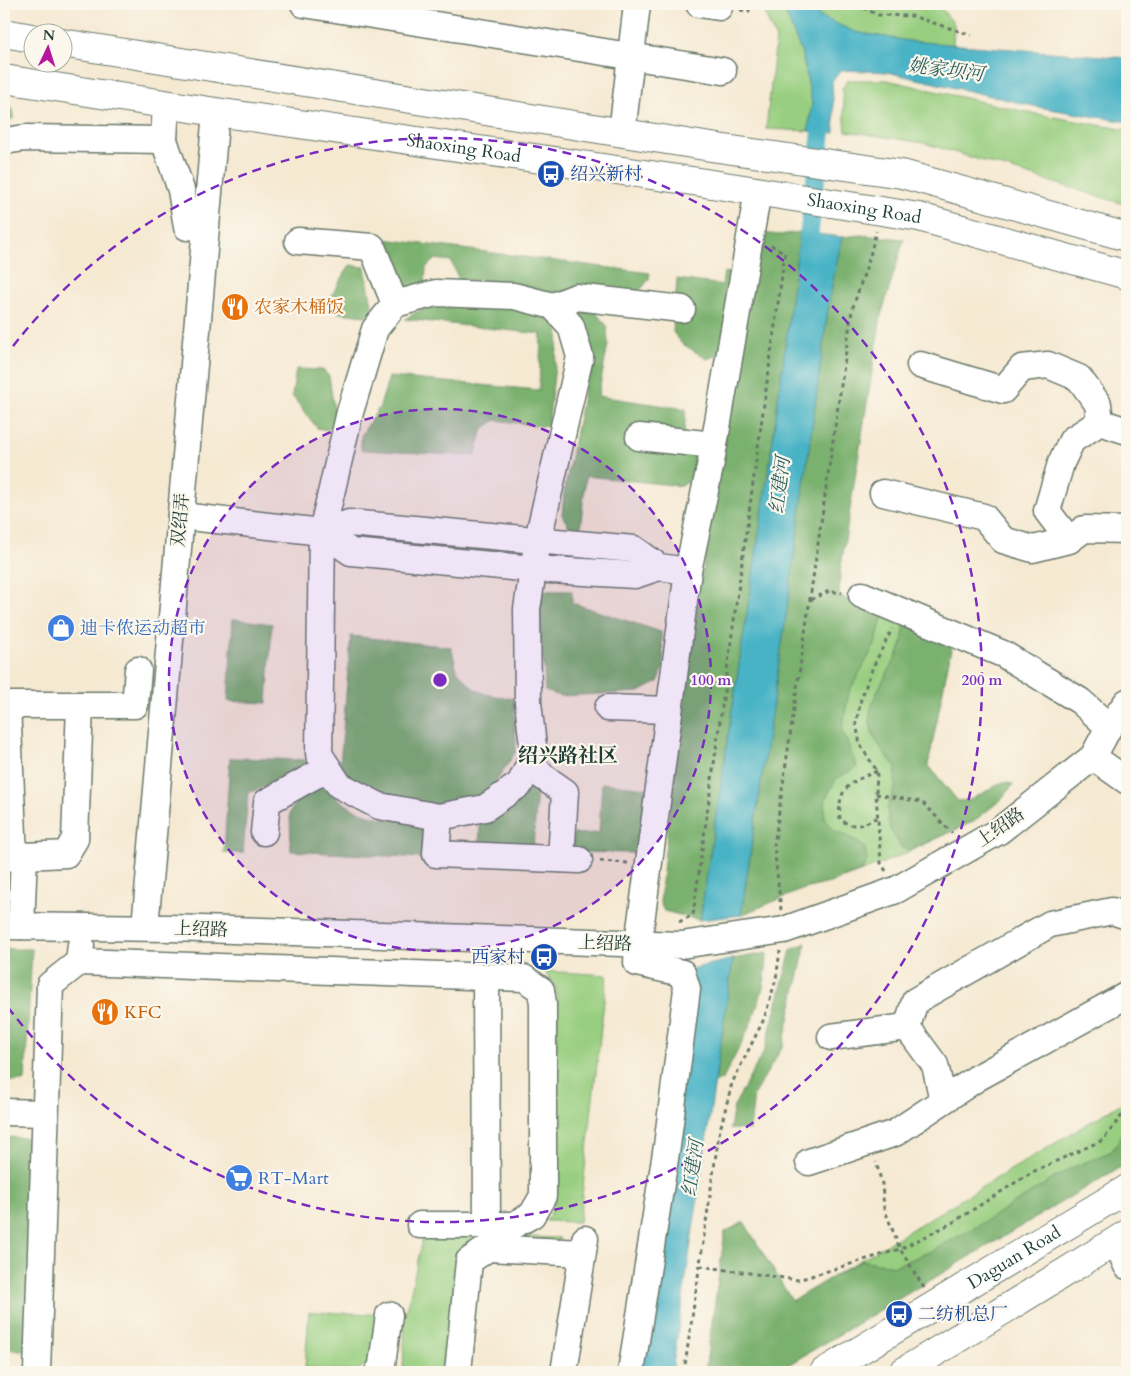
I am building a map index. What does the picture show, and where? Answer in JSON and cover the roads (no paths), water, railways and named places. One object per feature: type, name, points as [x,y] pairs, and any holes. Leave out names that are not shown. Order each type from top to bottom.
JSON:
[{"type":"main road","points":[[4,33],[22,36]]},
{"type":"main road","points":[[72,44],[622,133],[902,174],[1127,237]]},
{"type":"main road","name":"Shaoxing Road","points":[[4,78],[216,112],[758,191],[919,217],[1127,275]]},
{"type":"main road","name":"Daguan Road","points":[[824,1372],[1127,1189]]},
{"type":"main road","points":[[903,1372],[1122,1237]]},
{"type":"street","points":[[304,4],[723,71]]},
{"type":"street","points":[[622,133],[637,4]]},
{"type":"street","points":[[166,104],[164,140],[181,190],[187,227]]},
{"type":"street","name":"双绍弄","points":[[145,928],[216,112]]},
{"type":"street","points":[[4,141],[26,138],[164,140]]},
{"type":"street","points":[[631,1372],[667,1146],[687,990],[682,973],[637,963],[638,944],[688,571],[714,445],[758,191]]},
{"type":"street","points":[[298,241],[372,247],[395,304]]},
{"type":"street","points":[[436,293],[514,296],[553,306],[572,326],[580,357],[538,539],[526,610],[528,702],[534,755],[520,784],[485,808],[439,817],[379,806],[339,785],[318,754],[322,532],[350,412],[375,329],[395,304],[436,293]]},
{"type":"street","points":[[553,306],[576,297],[682,309]]},
{"type":"street","points":[[920,365],[1003,390],[1022,368],[1048,365],[1079,378],[1098,404],[1100,422]]},
{"type":"street","points":[[1069,540],[1047,511],[1061,462],[1072,440],[1100,422],[1127,430]]},
{"type":"street","points":[[639,437],[714,445]]},
{"type":"street","points":[[883,493],[984,517],[1003,540],[1033,549],[1069,540],[1084,530],[1127,530]]},
{"type":"street","points":[[181,516],[322,532],[349,523],[634,549],[659,567]]},
{"type":"street","points":[[322,532],[352,552],[533,569],[635,575],[659,567],[688,571]]},
{"type":"street","points":[[862,595],[1003,654],[1080,701],[1109,727]]},
{"type":"street","points":[[12,926],[14,856],[6,705],[135,705],[138,670]]},
{"type":"street","name":"上绍路","points":[[12,926],[83,926],[681,945],[784,930],[896,890],[999,832],[1093,757],[1109,727],[1127,702]]},
{"type":"street","points":[[14,856],[66,854],[75,839],[80,705]]},
{"type":"street","points":[[608,708],[669,710]]},
{"type":"street","points":[[1093,757],[1127,781]]},
{"type":"street","points":[[439,817],[436,854],[570,859],[565,792],[542,776],[530,761]]},
{"type":"street","points":[[264,832],[267,802],[328,768]]},
{"type":"street","points":[[907,1027],[914,1001],[1050,924],[1112,911],[1127,916]]},
{"type":"street","points":[[79,962],[83,926]]},
{"type":"street","points":[[36,1372],[50,985],[79,962],[524,978],[541,990],[543,1004],[543,1196],[532,1215],[514,1225],[420,1225]]},
{"type":"street","points":[[486,977],[487,1225]]},
{"type":"street","points":[[809,1162],[895,1133],[977,1078],[1127,995]]},
{"type":"street","points":[[831,1037],[907,1027]]},
{"type":"street","points":[[907,1027],[935,1065],[942,1100]]},
{"type":"street","points":[[4,1112],[45,1113]]},
{"type":"street","points":[[1122,1237],[1127,1266]]},
{"type":"street","points":[[458,1372],[469,1261],[488,1248],[584,1246],[564,1372]]},
{"type":"street","points":[[378,1372],[381,1371],[389,1315]]},
{"type":"water","name":"姚家坝河","points":[[782,4],[812,4],[819,16],[855,32],[909,41],[1127,58],[1127,122],[1038,107],[887,72],[842,70],[832,81],[835,133],[808,131],[812,103],[802,54]]},
{"type":"water","points":[[800,232],[842,237],[830,295],[786,616],[741,915],[700,920],[770,462]]},
{"type":"water","points":[[733,959],[672,1372],[640,1372],[691,969]]},
{"type":"waterway","name":"红建河","points":[[806,258],[823,120],[822,107]]},
{"type":"place","name":"绍兴新村","points":[[551,174]]},
{"type":"place","name":"农家木桶饭","points":[[235,307]]},
{"type":"place","name":"迪卡侬运动超市","points":[[61,628]]},
{"type":"place","name":"西家村","points":[[544,957]]},
{"type":"place","name":"KFC","points":[[105,1012]]},
{"type":"place","name":"RT-Mart","points":[[239,1178]]},
{"type":"place","name":"二纺机总厂","points":[[899,1314]]},
{"type":"district","name":"绍兴路社区","points":[[568,755]]}]
